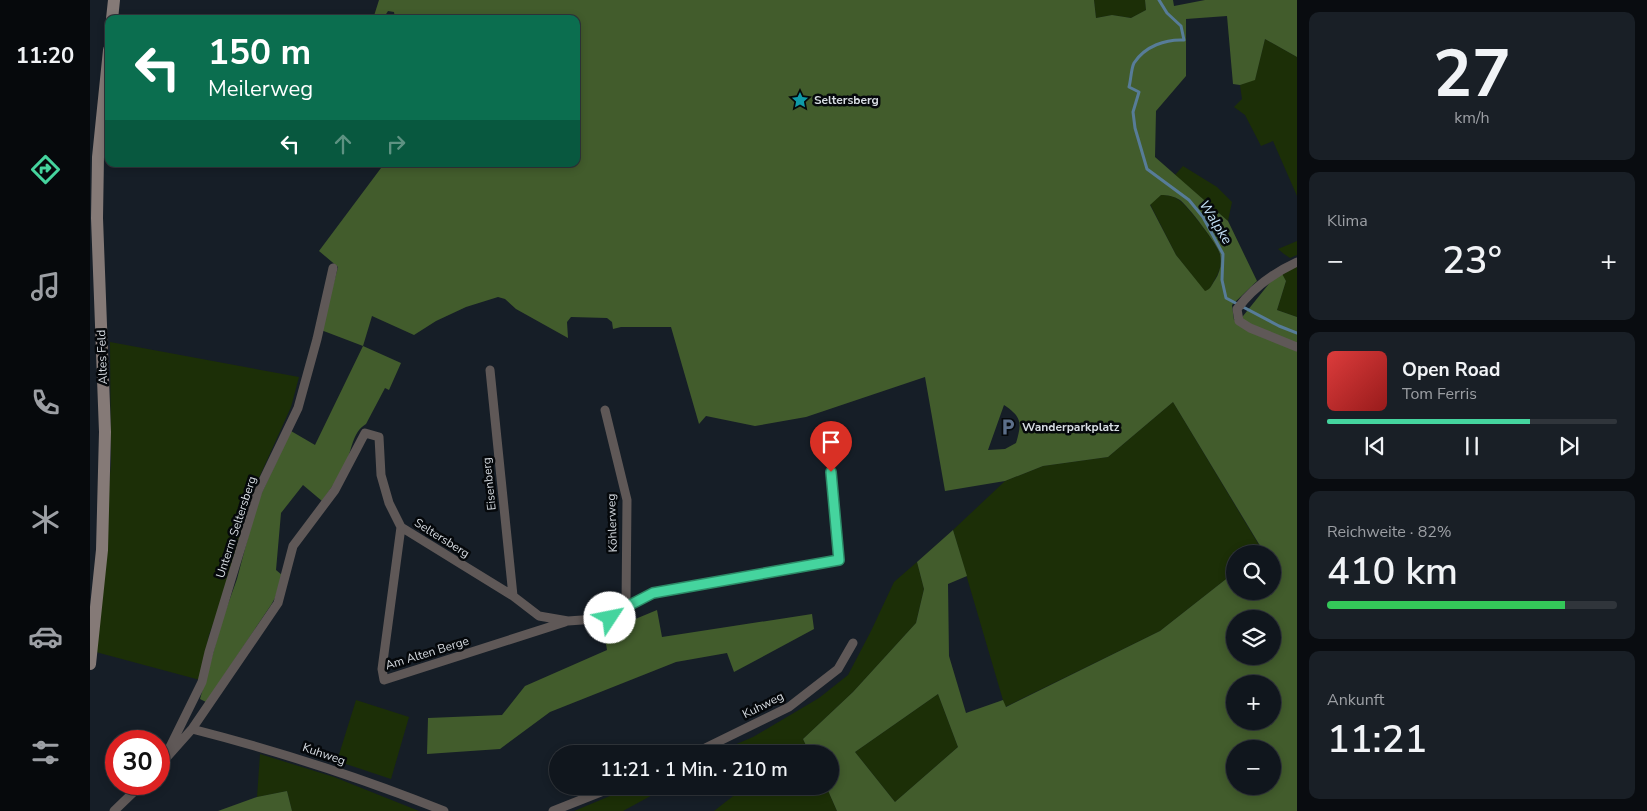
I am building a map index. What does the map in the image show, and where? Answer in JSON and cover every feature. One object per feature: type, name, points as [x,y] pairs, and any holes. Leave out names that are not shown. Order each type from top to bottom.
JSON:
[{"type":"main road","points":[[112,15],[114,0]]},
{"type":"main road","name":"Altes Feld","points":[[90,664],[102,540],[105,432],[97,218],[98,157],[105,89]]},
{"type":"street","points":[[1297,262],[1280,270],[1257,287],[1246,297],[1238,309],[1239,321],[1297,347]]},
{"type":"street","name":"Unterm Seltersberg","points":[[170,746],[200,688],[258,491],[298,408],[317,339],[333,268]]},
{"type":"street","name":"Eisenberg","points":[[490,370],[513,596]]},
{"type":"street","name":"Köhlerweg","points":[[606,410],[627,500],[626,607]]},
{"type":"street","name":"Seltersberg","points":[[192,729],[278,603],[293,546],[335,490],[365,433],[379,437],[381,475],[389,503],[400,526],[513,596],[539,616],[568,622],[610,618],[653,593],[839,560],[831,472]]},
{"type":"street","name":"Am Alten Berge","points":[[400,526],[382,669],[384,680],[568,622]]},
{"type":"street","name":"Kuhweg","points":[[711,745],[789,707],[838,669],[853,643]]},
{"type":"street","points":[[170,754],[192,729]]},
{"type":"street","name":"Kuhweg","points":[[192,729],[269,749],[401,794],[444,811]]},
{"type":"street","points":[[114,811],[131,795]]},
{"type":"street","points":[[553,811],[593,795]]},
{"type":"green space","points":[[379,0],[1094,0],[1096,18],[1112,15],[1131,18],[1146,10],[1145,0],[1173,0],[1174,6],[1205,0],[1297,0],[1297,57],[1265,39],[1255,80],[1240,85],[1233,84],[1227,16],[1186,19],[1186,76],[1156,111],[1155,157],[1228,221],[1257,281],[1232,305],[1234,320],[1239,321],[1280,270],[1286,281],[1277,310],[1297,317],[1297,811],[837,811],[830,795],[839,795],[839,745],[806,745],[803,739],[853,692],[916,623],[924,589],[917,562],[953,530],[967,576],[948,584],[949,656],[966,713],[1003,700],[1006,707],[1160,631],[1226,579],[1226,600],[1281,600],[1281,545],[1260,545],[1173,402],[1108,457],[1043,466],[1005,481],[945,491],[925,377],[806,417],[755,426],[706,416],[699,424],[671,327],[621,327],[613,329],[612,322],[607,318],[571,317],[567,322],[568,338],[516,309],[505,299],[498,297],[466,307],[436,321],[414,335],[372,316],[363,346],[321,330],[338,267],[319,251],[382,167],[580,167],[580,15],[394,15],[394,12],[388,11],[386,15],[374,15]],"holes":[[[1161,195],[1170,196],[1184,204],[1209,235],[1220,254],[1221,261],[1218,274],[1212,286],[1205,291],[1176,255],[1150,205]],[[1004,405],[1014,413],[1019,421],[1020,425],[1016,443],[1005,449],[988,450]],[[938,694],[958,747],[895,802],[855,752]]]},
{"type":"green space","points":[[1094,0],[1145,0],[1146,10],[1131,18],[1112,15],[1096,18]]},
{"type":"green space","points":[[1265,39],[1297,57],[1297,196],[1273,141],[1261,146],[1245,115],[1234,107],[1242,99],[1240,85],[1255,79]]},
{"type":"green space","points":[[1183,166],[1217,187],[1232,202],[1228,221],[1175,175]]},
{"type":"green space","points":[[1161,195],[1173,197],[1183,204],[1202,226],[1218,250],[1221,259],[1220,269],[1211,287],[1205,292],[1176,255],[1150,204]]},
{"type":"green space","points":[[1297,241],[1297,255],[1290,258],[1278,249]]},
{"type":"green space","points":[[1297,265],[1297,317],[1277,310],[1286,281],[1281,273]]},
{"type":"green space","points":[[110,342],[299,377],[291,407],[245,509],[239,544],[229,581],[209,635],[200,680],[92,651],[111,464]]},
{"type":"green space","points":[[363,346],[401,363],[389,390],[385,388],[366,424],[361,427],[355,437],[343,470],[322,501],[303,485],[281,513],[276,570],[282,575],[275,598],[206,702],[200,699],[223,618],[237,579],[257,503],[291,431],[315,445]]},
{"type":"green space","points":[[1173,402],[1259,545],[1226,545],[1226,579],[1160,631],[1005,707],[953,530],[1005,481],[1043,466],[1108,457]]},
{"type":"green space","points":[[917,562],[924,589],[916,623],[853,692],[803,739],[806,745],[734,745],[753,737],[819,698],[848,675],[894,582]]},
{"type":"green space","points":[[657,610],[662,637],[812,614],[814,629],[734,672],[727,653],[676,662],[550,712],[500,749],[427,754],[428,718],[502,715],[525,686],[607,650],[604,632]]},
{"type":"green space","points":[[938,694],[958,747],[895,802],[855,752]]},
{"type":"green space","points":[[356,700],[409,717],[391,779],[337,761]]},
{"type":"green space","points":[[260,754],[334,777],[419,811],[292,811],[287,791],[257,797]]},
{"type":"green space","points":[[287,791],[292,811],[218,811],[257,797]]},
{"type":"green space","points":[[612,795],[652,795],[623,811],[574,811]]},
{"type":"green space","points":[[734,795],[830,795],[837,811],[714,811]]},
{"type":"waterway","name":"Walpke","points":[[1159,0],[1167,13],[1181,26],[1184,40],[1163,42],[1156,45],[1144,52],[1133,65],[1129,87],[1139,92],[1133,112],[1135,128],[1147,169],[1189,200],[1203,217],[1223,254],[1222,280],[1226,298],[1279,326],[1297,333]]},
{"type":"place","name":"Seltersberg","points":[[800,100]]},
{"type":"place","name":"Wanderparkplatz","points":[[1008,427]]},
{"type":"route","points":[[610,618],[653,593],[839,560],[831,472]]}]
